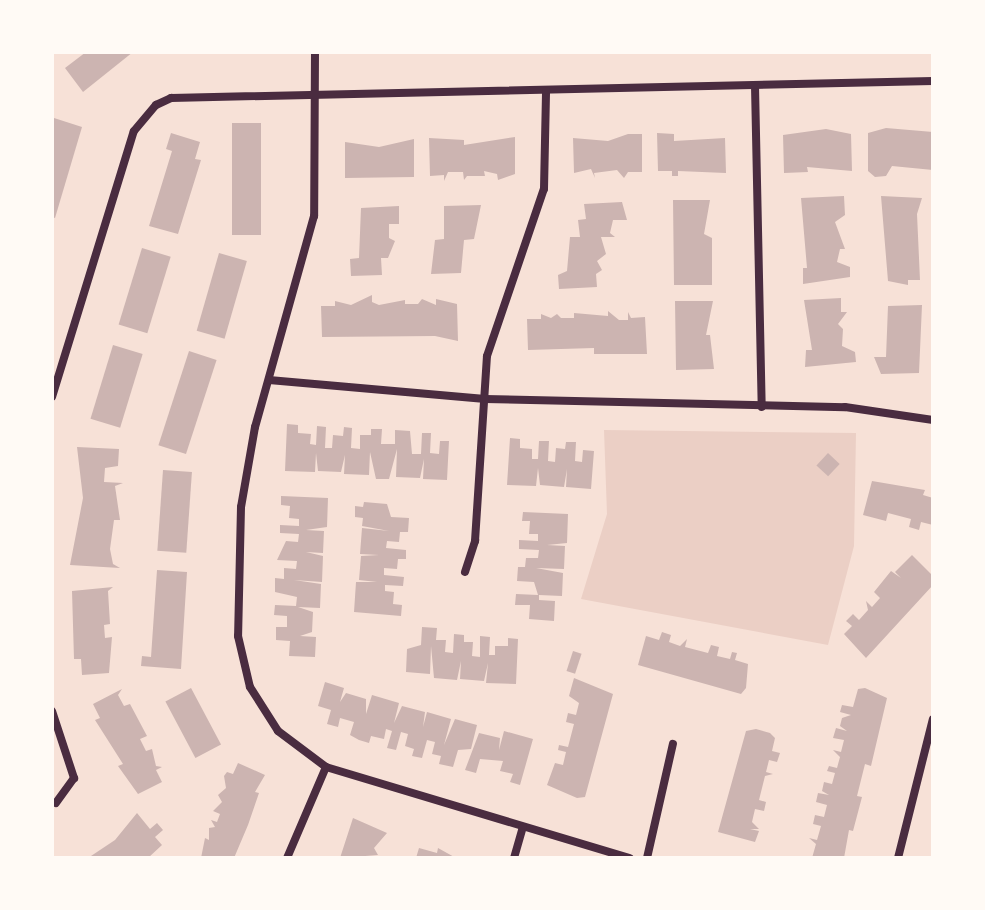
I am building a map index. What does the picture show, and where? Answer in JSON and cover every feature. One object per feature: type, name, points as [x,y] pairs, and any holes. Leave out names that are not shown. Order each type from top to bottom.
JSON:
[{"type":"street","points":[[315,52],[314,216],[252,438],[241,507],[238,636],[250,687],[262,710],[297,749],[326,767],[630,858]]},
{"type":"street","points":[[52,397],[130,143],[144,117],[156,105],[184,94],[546,91],[933,81]]},
{"type":"street","points":[[755,86],[762,407]]},
{"type":"street","points":[[465,572],[475,541],[492,336],[544,189],[546,91]]},
{"type":"street","points":[[269,380],[485,399],[872,408],[933,420]]},
{"type":"street","points":[[52,711],[74,778],[56,803]]},
{"type":"street","points":[[898,858],[933,719]]},
{"type":"street","points":[[647,858],[673,744]]},
{"type":"street","points":[[287,858],[326,767]]},
{"type":"street","points":[[514,858],[523,827]]},
{"type":"shaded area","points":[[604,430],[856,433],[854,546],[828,645],[581,599],[607,514]]},
{"type":"building","points":[[86,52],[133,52],[83,92],[65,68]]},
{"type":"building","points":[[54,118],[82,127],[55,218],[52,217]]},
{"type":"building","points":[[232,123],[261,123],[261,235],[232,235]]},
{"type":"building","points":[[886,128],[933,132],[933,170],[892,166],[886,176],[875,177],[868,171],[868,133]]},
{"type":"building","points":[[826,129],[851,134],[852,171],[807,167],[808,172],[784,173],[783,135]]},
{"type":"building","points":[[171,133],[200,142],[195,159],[201,160],[178,234],[149,226],[172,151],[166,149]]},
{"type":"building","points":[[657,133],[674,134],[674,141],[725,138],[726,173],[678,171],[678,176],[672,176],[672,171],[658,171]]},
{"type":"building","points":[[628,134],[642,134],[642,172],[628,172],[624,178],[617,170],[594,173],[595,178],[591,169],[574,173],[573,138],[608,141]]},
{"type":"building","points":[[515,137],[515,174],[498,180],[497,174],[484,171],[485,176],[467,176],[464,180],[463,172],[448,172],[444,181],[444,175],[430,176],[429,138],[464,140],[464,145]]},
{"type":"building","points":[[414,139],[414,177],[345,178],[345,142],[379,147]]},
{"type":"building","points":[[844,196],[845,215],[835,222],[845,249],[840,249],[837,262],[850,267],[850,277],[803,284],[803,268],[807,268],[801,198]]},
{"type":"building","points":[[881,196],[922,198],[917,214],[920,280],[908,280],[908,285],[888,281]]},
{"type":"building","points":[[673,200],[710,200],[704,234],[712,238],[712,285],[674,285]]},
{"type":"building","points":[[622,202],[627,220],[613,220],[610,233],[615,237],[601,237],[606,254],[597,261],[602,270],[596,274],[597,287],[559,289],[558,275],[567,271],[570,237],[580,237],[578,220],[586,219],[584,204]]},
{"type":"building","points":[[481,205],[474,239],[464,240],[461,273],[431,274],[435,240],[444,239],[444,206]]},
{"type":"building","points":[[399,206],[399,224],[389,224],[389,238],[395,241],[388,258],[381,258],[382,275],[351,276],[350,259],[359,258],[361,208]]},
{"type":"building","points":[[142,248],[171,257],[147,333],[119,325]]},
{"type":"building","points":[[219,253],[247,261],[225,339],[197,331]]},
{"type":"building","points":[[372,295],[372,302],[379,305],[405,300],[405,304],[418,304],[422,299],[436,305],[436,299],[457,304],[458,341],[435,336],[322,337],[321,306],[335,306],[335,301],[351,305]]},
{"type":"building","points":[[841,298],[841,312],[847,312],[838,324],[843,329],[842,346],[855,352],[856,362],[805,367],[806,350],[812,350],[804,300]]},
{"type":"building","points":[[675,301],[713,301],[706,335],[710,335],[714,369],[676,370]]},
{"type":"building","points":[[922,305],[919,373],[881,374],[874,357],[886,357],[888,306]]},
{"type":"building","points":[[608,311],[619,320],[628,320],[628,312],[631,318],[645,317],[647,354],[594,354],[594,348],[528,350],[527,319],[541,319],[541,314],[551,318],[557,314],[561,318],[574,318],[574,313],[608,316]]},
{"type":"building","points":[[113,345],[143,354],[120,428],[90,419]]},
{"type":"building","points":[[189,351],[217,360],[186,454],[158,445]]},
{"type":"building","points":[[287,424],[298,425],[298,433],[311,434],[310,444],[316,445],[317,426],[326,427],[325,448],[332,448],[333,435],[343,436],[344,427],[352,428],[351,448],[360,449],[360,435],[371,435],[371,429],[382,429],[381,444],[395,444],[395,430],[410,431],[412,454],[421,454],[422,433],[431,433],[430,453],[439,454],[440,441],[449,441],[447,480],[423,479],[424,459],[420,478],[396,477],[397,449],[389,479],[376,479],[370,452],[369,475],[344,474],[345,455],[341,472],[318,471],[316,453],[315,472],[285,471]]},
{"type":"building","points":[[510,438],[520,439],[520,448],[532,449],[532,459],[538,459],[539,441],[549,441],[548,461],[555,462],[556,448],[565,449],[566,442],[576,442],[575,461],[582,462],[583,450],[594,451],[591,489],[566,487],[567,469],[564,487],[540,485],[538,468],[536,486],[507,485]]},
{"type":"building","points":[[77,447],[119,449],[118,466],[105,468],[104,482],[123,483],[115,486],[120,520],[114,520],[110,549],[113,564],[120,568],[70,565],[83,498]]},
{"type":"building","points":[[828,453],[840,464],[828,476],[816,465]]},
{"type":"building","points":[[163,470],[192,472],[186,553],[157,551]]},
{"type":"building","points":[[872,481],[925,490],[923,495],[933,498],[933,525],[921,522],[919,530],[909,527],[911,519],[888,513],[886,521],[863,515]]},
{"type":"building","points":[[281,496],[328,498],[327,527],[306,530],[324,531],[323,553],[306,552],[323,556],[322,582],[294,580],[321,584],[320,608],[298,607],[313,612],[312,632],[300,636],[316,637],[315,657],[289,656],[290,641],[276,640],[276,627],[287,627],[287,616],[274,615],[275,605],[296,606],[297,597],[275,592],[275,578],[284,579],[284,568],[296,569],[297,561],[277,560],[286,541],[298,542],[299,534],[280,533],[280,525],[299,526],[299,519],[289,518],[290,506],[281,505]]},
{"type":"building","points":[[364,502],[387,504],[391,517],[409,518],[408,532],[400,532],[399,542],[387,541],[386,548],[406,550],[406,559],[398,559],[397,569],[384,568],[384,575],[404,577],[403,586],[385,585],[385,591],[394,592],[393,604],[402,605],[401,616],[354,612],[356,582],[377,582],[359,580],[361,556],[379,555],[360,554],[362,528],[389,531],[362,526],[363,518],[355,517],[355,506],[363,507]]},
{"type":"building","points":[[523,512],[568,514],[567,543],[547,545],[565,546],[564,569],[536,568],[563,573],[562,596],[539,595],[539,600],[555,601],[554,621],[529,619],[530,605],[515,605],[516,594],[538,595],[534,582],[517,581],[518,567],[525,567],[526,558],[538,558],[539,550],[519,549],[519,540],[538,541],[538,534],[529,534],[530,521],[522,521]]},
{"type":"building","points":[[912,555],[933,576],[933,585],[866,658],[844,634],[852,626],[846,621],[853,614],[859,620],[868,610],[866,601],[872,607],[880,598],[874,592],[891,571],[901,578],[895,572]]},
{"type":"building","points":[[157,570],[187,572],[181,669],[141,666],[142,656],[151,657]]},
{"type":"building","points":[[113,587],[108,591],[110,624],[104,625],[105,638],[112,637],[109,673],[82,675],[81,659],[74,659],[72,591]]},
{"type":"building","points":[[422,627],[437,628],[436,640],[446,640],[445,652],[453,653],[454,634],[464,635],[464,642],[473,642],[472,656],[480,657],[480,636],[490,637],[489,655],[495,655],[495,646],[508,646],[508,638],[518,639],[516,684],[486,683],[488,663],[484,681],[460,679],[461,661],[457,680],[434,678],[431,646],[430,674],[406,672],[407,649],[421,645]]},
{"type":"building","points":[[662,632],[671,635],[669,642],[680,646],[687,639],[685,647],[708,653],[711,645],[719,647],[717,656],[730,659],[732,652],[737,653],[735,660],[748,664],[746,688],[741,694],[638,665],[646,636],[659,640]]},
{"type":"building","points":[[573,651],[582,654],[575,674],[567,671]]},
{"type":"building","points":[[574,678],[613,694],[585,797],[577,798],[547,785],[555,763],[563,765],[566,752],[558,750],[559,745],[568,747],[574,724],[566,722],[568,713],[576,715],[579,703],[569,696]]},
{"type":"building","points":[[325,682],[344,688],[340,702],[346,693],[366,699],[366,714],[372,695],[399,703],[394,723],[402,706],[425,712],[423,727],[427,712],[451,719],[444,745],[455,719],[477,725],[471,749],[458,750],[453,767],[439,764],[441,756],[432,754],[435,742],[427,740],[422,758],[412,756],[414,749],[405,746],[408,734],[401,732],[396,750],[387,748],[392,731],[386,729],[384,739],[371,736],[369,743],[359,740],[350,735],[354,722],[340,718],[338,727],[327,724],[331,710],[318,706]]},
{"type":"building","points":[[191,688],[221,745],[195,758],[165,702]]},
{"type":"building","points":[[865,688],[887,698],[871,766],[865,764],[857,796],[862,797],[853,831],[849,830],[844,858],[812,858],[816,844],[809,838],[817,840],[821,826],[813,824],[815,815],[824,817],[827,805],[816,802],[818,793],[829,795],[822,791],[824,782],[832,784],[835,773],[827,771],[829,766],[837,768],[840,757],[833,750],[841,752],[844,740],[833,738],[836,728],[847,731],[840,726],[842,718],[851,715],[840,712],[842,705],[853,707],[858,689]]},
{"type":"building","points":[[122,689],[118,695],[124,706],[130,704],[147,736],[140,739],[146,751],[152,749],[156,766],[162,767],[156,770],[162,782],[138,794],[118,766],[123,764],[95,720],[100,718],[93,704]]},
{"type":"building","points":[[756,729],[775,738],[772,751],[780,753],[777,762],[769,760],[766,772],[773,774],[765,776],[759,800],[766,802],[764,811],[755,809],[752,822],[759,829],[750,829],[759,831],[755,842],[718,832],[746,731]]},
{"type":"building","points":[[504,731],[533,739],[520,785],[510,782],[513,774],[500,771],[503,761],[480,759],[476,773],[465,770],[479,733],[500,738],[499,750]]},
{"type":"building","points":[[238,763],[265,775],[255,792],[259,793],[248,825],[234,858],[201,858],[205,838],[209,840],[209,828],[215,827],[211,820],[217,822],[220,814],[213,811],[222,802],[218,795],[226,788],[224,776],[227,772],[233,774]]},
{"type":"building","points":[[137,813],[150,829],[157,823],[163,830],[155,837],[162,845],[148,858],[88,858],[115,840]]},
{"type":"building","points":[[353,818],[387,833],[374,848],[378,855],[340,858]]},
{"type":"building","points":[[419,848],[437,853],[438,848],[456,858],[416,858]]}]
